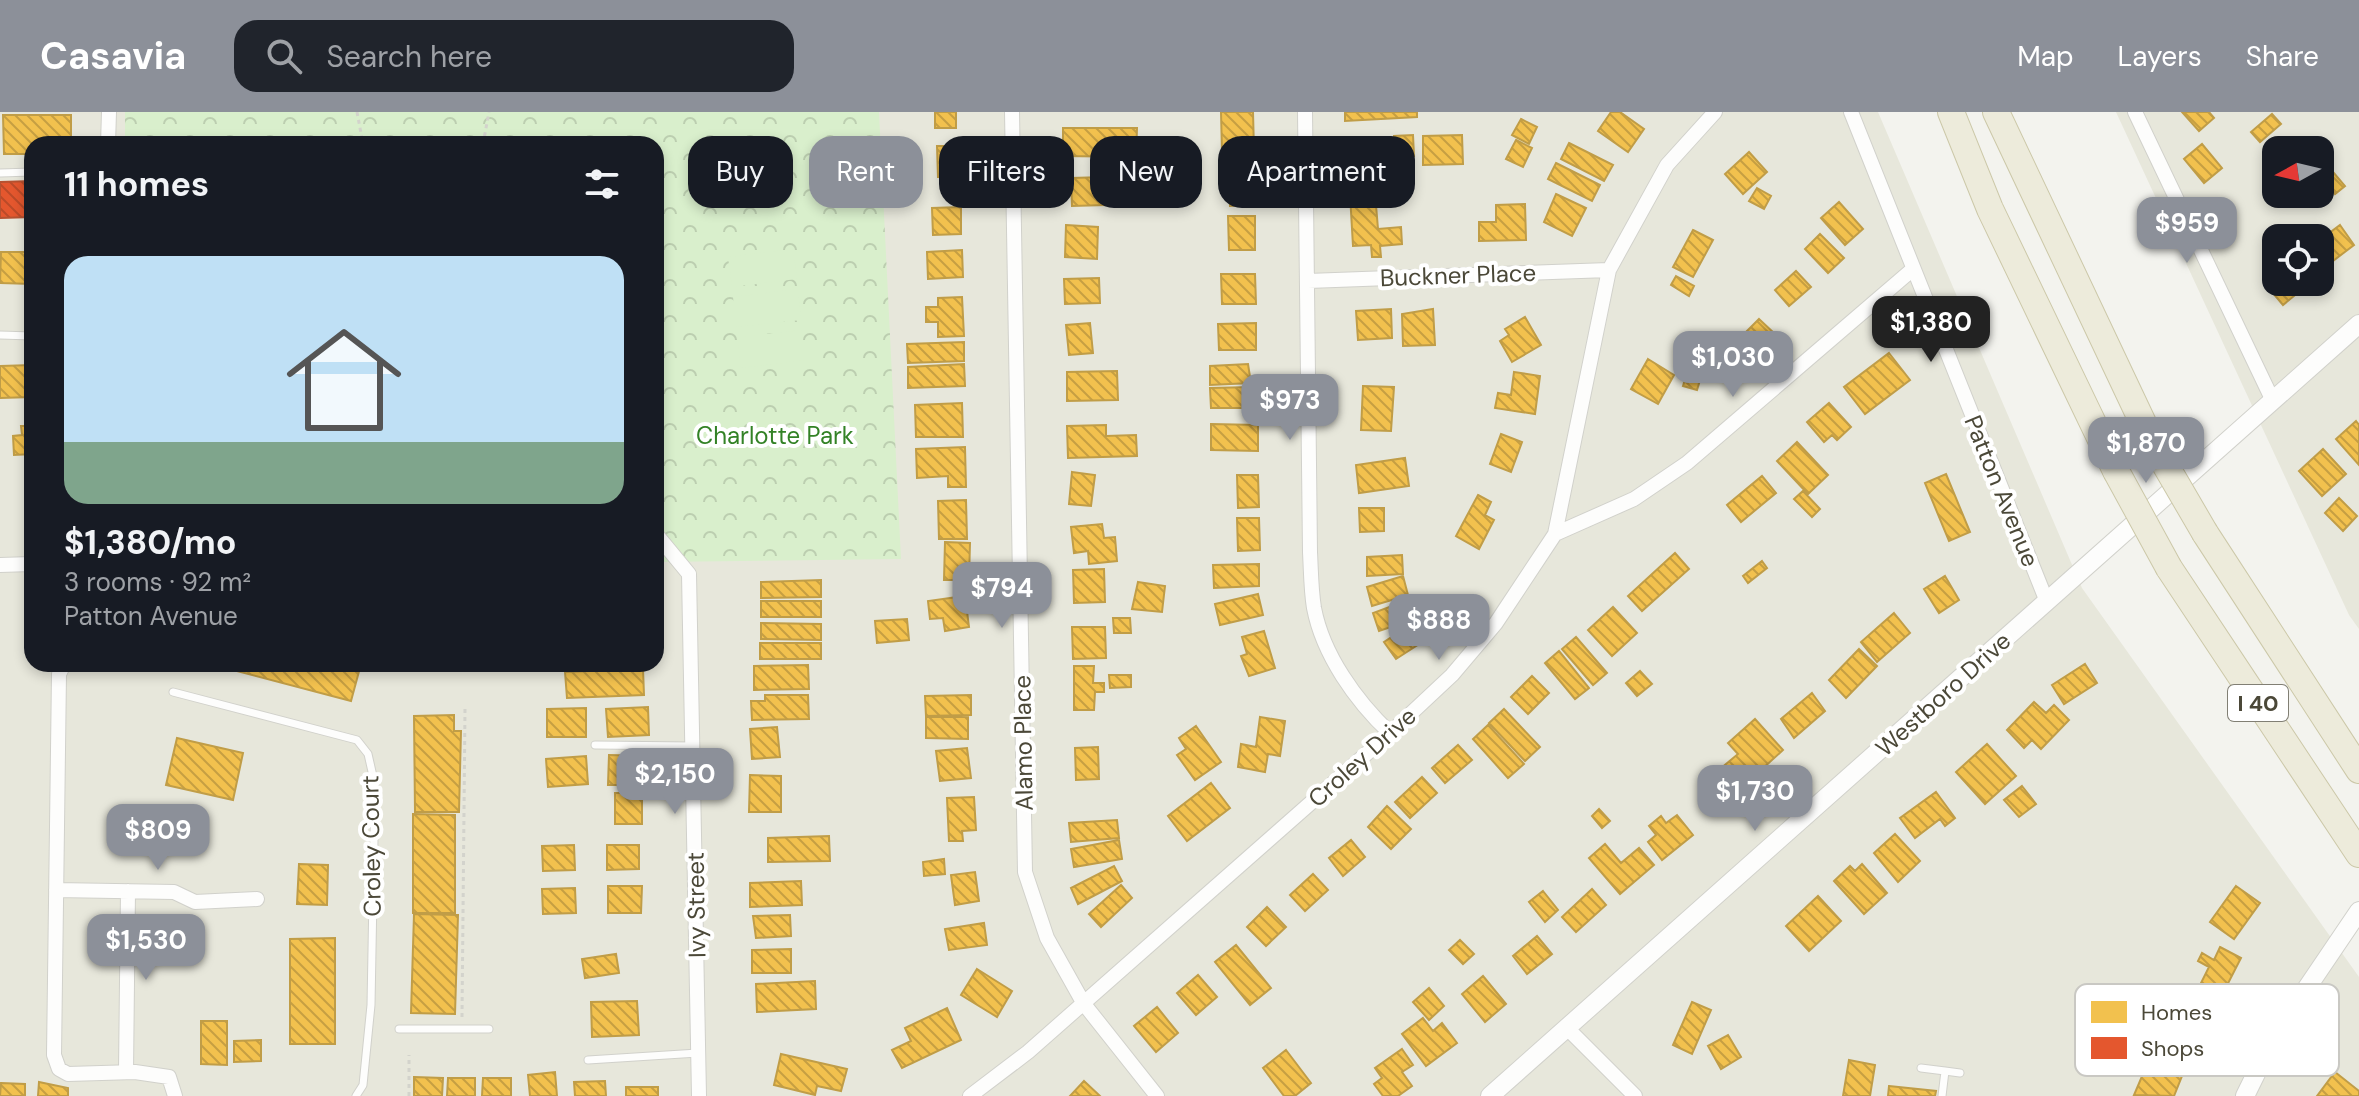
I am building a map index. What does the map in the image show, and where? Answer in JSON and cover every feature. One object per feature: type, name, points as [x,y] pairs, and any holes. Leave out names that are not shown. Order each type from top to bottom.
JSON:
[{"type":"highway","name":"I 40","points":[[1951,112],[1990,209],[2116,471],[2169,568],[2353,846]]},
{"type":"highway","name":"I 40","points":[[1996,112],[2152,442],[2205,533],[2359,770]]},
{"type":"street","points":[[108,136],[109,112]]},
{"type":"street","name":"Alamo Place","points":[[1012,112],[1025,872],[1047,938],[1084,1004],[1157,1096]]},
{"type":"street","points":[[1305,112],[1310,552],[1314,609],[1337,664],[1366,710],[1390,733]]},
{"type":"street","name":"Croley Drive","points":[[970,1096],[1084,1004],[1390,733],[1452,675],[1487,633],[1555,534],[1609,270],[1667,165],[1715,112]]},
{"type":"street","name":"Patton Avenue","points":[[1851,112],[2047,602]]},
{"type":"street","points":[[2135,112],[2273,401]]},
{"type":"street","points":[[1555,534],[1634,499],[1687,463],[1913,269]]},
{"type":"street","name":"Buckner Place","points":[[1308,281],[1609,270]]},
{"type":"street","name":"Westboro Drive","points":[[1490,1096],[2359,324]]},
{"type":"street","name":"Ivy Street","points":[[664,544],[689,574],[699,1096]]},
{"type":"street","points":[[0,565],[24,564]]},
{"type":"street","points":[[60,672],[54,1055],[59,1069],[82,1076],[156,1072],[169,1077],[175,1096]]},
{"type":"street","points":[[56,890],[174,892],[195,902],[257,899]]},
{"type":"street","points":[[126,1072],[128,891]]},
{"type":"street","points":[[2310,984],[2359,911]]},
{"type":"street","points":[[1567,1028],[1635,1096]]},
{"type":"street","points":[[2245,1096],[2255,1076]]},
{"type":"lane","points":[[0,173],[24,172]]},
{"type":"lane","points":[[0,335],[24,336]]},
{"type":"lane","name":"Croley Court","points":[[173,692],[357,740],[368,754],[375,785],[371,1005],[363,1085],[356,1096]]},
{"type":"lane","points":[[595,745],[693,746]]},
{"type":"lane","points":[[399,1029],[489,1029]]},
{"type":"lane","points":[[588,1060],[698,1053]]},
{"type":"lane","points":[[1921,1068],[1960,1073]]},
{"type":"lane","points":[[1942,1096],[1945,1071]]},
{"type":"path","points":[[357,112],[362,136]]},
{"type":"path","points":[[484,136],[489,112]]},
{"type":"path","points":[[462,1017],[465,709]]},
{"type":"path","points":[[409,1055],[409,1096]]},
{"type":"shaded area","name":"Charlotte Park","points":[[0,112],[1878,112],[2082,588],[2359,977],[2359,1096],[0,1096]]},
{"type":"shaded area","points":[[2116,112],[2359,112],[2359,629],[2349,615]]},
{"type":"green space","name":"Charlotte Park","points":[[125,112],[879,112],[880,136],[809,136],[809,208],[884,208],[901,559],[664,562],[664,136],[125,136]]},
{"type":"green space","points":[[793,249],[797,279],[732,287],[728,257]]},
{"type":"green space","points":[[798,289],[801,320],[736,327],[733,297]]},
{"type":"green space","points":[[802,330],[805,360],[741,368],[737,337]]},
{"type":"building: Homes","points":[[935,112],[956,112],[956,128],[935,128]]},
{"type":"building: Homes","points":[[1221,112],[1253,112],[1254,136],[1222,136]]},
{"type":"building: Homes","points":[[1345,112],[1417,112],[1417,117],[1345,121]]},
{"type":"building: Homes","points":[[1611,112],[1620,112],[1644,129],[1628,152],[1598,131]]},
{"type":"building: Homes","points":[[2182,112],[2209,112],[2214,118],[2199,131]]},
{"type":"building: Homes","points":[[2272,114],[2281,124],[2267,136],[2262,136],[2260,142],[2251,132]]},
{"type":"building: Homes","points":[[3,115],[71,115],[71,136],[24,136],[24,154],[4,154]]},
{"type":"building: Homes","points":[[1521,119],[1537,127],[1529,144],[1512,135]]},
{"type":"building: Homes","points":[[1063,128],[1137,128],[1137,136],[1090,136],[1090,156],[1074,156],[1074,136],[1063,136]]},
{"type":"building: Homes","points":[[1462,135],[1463,164],[1423,165],[1423,136]]},
{"type":"building: Homes","points":[[1516,140],[1532,148],[1523,167],[1506,159]]},
{"type":"building: Homes","points":[[1569,143],[1613,165],[1604,181],[1561,159]]},
{"type":"building: Homes","points":[[2202,144],[2222,168],[2204,183],[2184,159]]},
{"type":"building: Homes","points":[[937,146],[939,146],[939,177]]},
{"type":"building: Homes","points":[[1749,152],[1767,172],[1743,194],[1725,174]]},
{"type":"building: Homes","points":[[1556,163],[1600,185],[1592,201],[1548,179]]},
{"type":"building: Homes","points":[[2334,173],[2345,186],[2334,193]]},
{"type":"building: Homes","points":[[1090,177],[1090,205],[1074,206],[1074,178]]},
{"type":"building: Homes","points":[[1757,188],[1771,196],[1764,209],[1749,201]]},
{"type":"building: Homes","points":[[1556,194],[1586,208],[1572,236],[1544,222]]},
{"type":"building: Homes","points":[[1839,202],[1863,229],[1845,245],[1821,218]]},
{"type":"building: Homes","points":[[1525,204],[1526,240],[1479,241],[1479,222],[1496,222],[1496,205]]},
{"type":"building: Homes","points":[[932,208],[961,208],[961,234],[933,235]]},
{"type":"building: Homes","points":[[1351,208],[1376,208],[1378,229],[1401,227],[1402,244],[1380,246],[1381,257],[1372,257],[1371,245],[1353,246]]},
{"type":"building: Homes","points":[[1228,216],[1255,216],[1255,250],[1229,250]]},
{"type":"building: Homes","points":[[1066,225],[1098,227],[1097,259],[1065,257]]},
{"type":"building: Homes","points":[[2340,225],[2354,245],[2334,260],[2334,230]]},
{"type":"building: Homes","points":[[1693,230],[1713,240],[1693,277],[1673,267]]},
{"type":"building: Homes","points":[[1820,234],[1844,258],[1828,273],[1805,249]]},
{"type":"building: Homes","points":[[962,250],[963,277],[928,279],[927,252]]},
{"type":"building: Homes","points":[[1,252],[24,252],[24,284],[0,283]]},
{"type":"building: Homes","points":[[1796,271],[1811,287],[1789,306],[1775,290]]},
{"type":"building: Homes","points":[[1221,274],[1255,274],[1256,304],[1222,304]]},
{"type":"building: Homes","points":[[1676,276],[1694,286],[1689,296],[1671,285]]},
{"type":"building: Homes","points":[[1099,278],[1100,303],[1065,304],[1064,279]]},
{"type":"building: Homes","points":[[2276,296],[2294,296],[2283,305]]},
{"type":"building: Homes","points":[[962,297],[964,336],[938,337],[938,322],[926,322],[926,307],[938,307],[938,298]]},
{"type":"building: Homes","points":[[1391,309],[1392,338],[1358,340],[1356,311]]},
{"type":"building: Homes","points":[[1433,309],[1435,345],[1403,346],[1402,314]]},
{"type":"building: Homes","points":[[1525,317],[1541,345],[1512,362],[1500,341],[1509,335],[1505,329]]},
{"type":"building: Homes","points":[[1759,319],[1775,334],[1755,355],[1739,339]]},
{"type":"building: Homes","points":[[1090,323],[1093,353],[1069,355],[1066,325]]},
{"type":"building: Homes","points":[[1256,323],[1256,350],[1219,350],[1218,324]]},
{"type":"building: Homes","points":[[964,342],[964,361],[908,363],[907,344]]},
{"type":"building: Homes","points":[[1889,353],[1910,380],[1865,414],[1844,387]]},
{"type":"building: Homes","points":[[1648,359],[1674,375],[1658,404],[1631,389]]},
{"type":"building: Homes","points":[[964,364],[965,386],[908,388],[908,367]]},
{"type":"building: Homes","points":[[1248,364],[1251,383],[1210,385],[1210,366]]},
{"type":"building: Homes","points":[[24,365],[24,397],[0,398],[0,366]]},
{"type":"building: Homes","points":[[1117,371],[1118,400],[1067,401],[1067,372]]},
{"type":"building: Homes","points":[[1514,372],[1540,376],[1535,414],[1495,408],[1498,393],[1511,395]]},
{"type":"building: Homes","points":[[1687,373],[1701,377],[1697,390],[1683,386]]},
{"type":"building: Homes","points":[[1363,386],[1394,387],[1391,431],[1361,430]]},
{"type":"building: Homes","points":[[1252,387],[1252,398],[1247,398],[1248,408],[1211,408],[1210,388]]},
{"type":"building: Homes","points":[[962,403],[963,437],[916,437],[915,405]]},
{"type":"building: Homes","points":[[1829,403],[1851,427],[1837,440],[1832,435],[1824,442],[1807,422]]},
{"type":"building: Homes","points":[[2356,421],[2359,425],[2359,465],[2336,439]]},
{"type":"building: Homes","points":[[1211,424],[1258,425],[1258,451],[1211,450]]},
{"type":"building: Homes","points":[[1106,425],[1106,436],[1136,435],[1137,456],[1068,458],[1067,426]]},
{"type":"building: Homes","points":[[21,426],[24,426],[24,454],[14,455],[13,436],[22,435]]},
{"type":"building: Homes","points":[[1501,434],[1522,442],[1511,472],[1490,464]]},
{"type":"building: Homes","points":[[1797,442],[1828,475],[1808,494],[1777,461]]},
{"type":"building: Homes","points":[[965,447],[966,487],[948,487],[948,476],[917,478],[916,449]]},
{"type":"building: Homes","points":[[2323,449],[2346,474],[2322,496],[2299,471]]},
{"type":"building: Homes","points":[[1405,458],[1409,486],[1359,493],[1356,465]]},
{"type":"building: Homes","points":[[1072,472],[1095,475],[1091,506],[1069,504]]},
{"type":"building: Homes","points":[[1946,474],[1970,532],[1949,541],[1925,483]]},
{"type":"building: Homes","points":[[1237,475],[1258,475],[1259,507],[1238,508]]},
{"type":"building: Homes","points":[[1762,476],[1776,493],[1741,522],[1727,505]]},
{"type":"building: Homes","points":[[1803,491],[1820,509],[1812,517],[1794,499]]},
{"type":"building: Homes","points":[[1478,495],[1491,502],[1485,515],[1494,520],[1479,549],[1456,536]]},
{"type":"building: Homes","points":[[2339,498],[2357,516],[2343,531],[2325,513]]},
{"type":"building: Homes","points":[[966,500],[967,539],[939,539],[938,501]]},
{"type":"building: Homes","points":[[1359,508],[1384,508],[1384,531],[1360,532]]},
{"type":"building: Homes","points":[[1237,518],[1259,518],[1260,550],[1238,551]]},
{"type":"building: Homes","points":[[1102,524],[1104,538],[1115,537],[1117,561],[1089,564],[1088,551],[1074,553],[1071,527]]},
{"type":"building: Homes","points":[[945,542],[970,543],[969,580],[944,580]]},
{"type":"building: Homes","points":[[1675,553],[1689,569],[1642,611],[1628,596]]},
{"type":"building: Homes","points":[[1402,555],[1403,574],[1367,576],[1367,557]]},
{"type":"building: Homes","points":[[1762,561],[1767,568],[1748,583],[1743,576]]},
{"type":"building: Homes","points":[[1259,564],[1259,586],[1214,588],[1213,565]]},
{"type":"building: Homes","points":[[1104,569],[1105,602],[1074,603],[1073,570]]},
{"type":"building: Homes","points":[[1403,576],[1408,595],[1372,606],[1367,587]]},
{"type":"building: Homes","points":[[1945,576],[1959,600],[1939,613],[1924,589]]},
{"type":"building: Homes","points":[[821,580],[821,597],[761,598],[761,582]]},
{"type":"building: Homes","points":[[1138,582],[1165,586],[1162,612],[1132,609]]},
{"type":"building: Homes","points":[[1258,594],[1263,615],[1220,625],[1215,604]]},
{"type":"building: Homes","points":[[965,596],[969,627],[945,631],[943,618],[930,619],[928,601]]},
{"type":"building: Homes","points":[[1408,600],[1414,619],[1379,631],[1373,613]]},
{"type":"building: Homes","points":[[761,601],[821,601],[821,617],[761,617]]},
{"type":"building: Homes","points":[[1613,607],[1637,633],[1612,656],[1588,630]]},
{"type":"building: Homes","points":[[1894,613],[1910,633],[1877,662],[1861,642]]},
{"type":"building: Homes","points":[[1113,618],[1130,618],[1131,633],[1114,633]]},
{"type":"building: Homes","points":[[907,619],[909,640],[877,643],[875,621]]},
{"type":"building: Homes","points":[[1416,621],[1427,639],[1396,659],[1384,642]]},
{"type":"building: Homes","points":[[761,623],[821,624],[821,640],[761,639]]},
{"type":"building: Homes","points":[[1072,627],[1105,627],[1106,658],[1073,659]]},
{"type":"building: Homes","points":[[1264,631],[1275,668],[1249,676],[1241,656],[1247,654],[1242,637]]},
{"type":"building: Homes","points":[[1576,637],[1607,673],[1593,685],[1562,649]]},
{"type":"building: Homes","points":[[760,643],[821,643],[821,659],[760,659]]},
{"type":"building: Homes","points":[[1859,649],[1877,666],[1846,698],[1829,680]]},
{"type":"building: Homes","points":[[1559,651],[1589,688],[1575,699],[1545,663]]},
{"type":"building: Homes","points":[[2085,664],[2097,683],[2064,704],[2052,685]]},
{"type":"building: Homes","points":[[808,665],[809,689],[754,690],[754,666]]},
{"type":"building: Homes","points":[[1074,666],[1094,666],[1093,683],[1104,683],[1104,692],[1095,692],[1094,710],[1074,710]]},
{"type":"building: Homes","points":[[1640,671],[1652,684],[1637,696],[1626,683]]},
{"type":"building: Homes","points":[[240,672],[359,672],[351,701]]},
{"type":"building: Homes","points":[[565,672],[643,672],[644,695],[567,698]]},
{"type":"building: Homes","points":[[1109,675],[1131,675],[1131,687],[1110,688]]},
{"type":"building: Homes","points":[[1532,676],[1549,693],[1528,714],[1511,697]]},
{"type":"building: Homes","points":[[1812,693],[1825,711],[1794,738],[1781,719]]},
{"type":"building: Homes","points":[[765,695],[808,695],[809,719],[752,720],[751,701],[765,701]]},
{"type":"building: Homes","points":[[971,695],[971,715],[926,716],[925,696]]},
{"type":"building: Homes","points":[[2034,702],[2046,713],[2054,705],[2069,720],[2041,749],[2032,740],[2024,748],[2007,730]]},
{"type":"building: Homes","points":[[648,707],[649,735],[608,737],[606,709]]},
{"type":"building: Homes","points":[[586,708],[586,737],[547,737],[547,709]]},
{"type":"building: Homes","points":[[1504,709],[1540,747],[1525,761],[1489,723]]},
{"type":"building: Homes","points":[[454,715],[454,731],[461,731],[459,812],[415,812],[414,716]]},
{"type":"building: Homes","points":[[926,717],[968,717],[968,739],[926,738]]},
{"type":"building: Homes","points":[[1260,717],[1285,721],[1280,756],[1268,754],[1265,772],[1238,767],[1241,744],[1256,747]]},
{"type":"building: Homes","points":[[1755,719],[1783,750],[1739,790],[1720,769],[1738,754],[1728,743]]},
{"type":"building: Homes","points":[[1488,725],[1524,764],[1508,778],[1473,739]]},
{"type":"building: Homes","points":[[1196,726],[1221,762],[1195,780],[1177,755],[1186,749],[1179,738]]},
{"type":"building: Homes","points":[[777,727],[780,757],[752,759],[750,729]]},
{"type":"building: Homes","points":[[177,738],[243,753],[233,800],[166,785]]},
{"type":"building: Homes","points":[[1987,744],[2016,776],[1985,804],[1956,772]]},
{"type":"building: Homes","points":[[1458,745],[1472,760],[1445,783],[1432,768]]},
{"type":"building: Homes","points":[[1098,747],[1099,779],[1076,780],[1075,748]]},
{"type":"building: Homes","points":[[967,748],[971,778],[940,781],[936,751]]},
{"type":"building: Homes","points":[[609,755],[649,756],[649,785],[608,785]]},
{"type":"building: Homes","points":[[586,756],[588,784],[548,787],[546,759]]},
{"type":"building: Homes","points":[[750,775],[781,776],[781,812],[749,812]]},
{"type":"building: Homes","points":[[1422,777],[1437,793],[1410,818],[1395,802]]},
{"type":"building: Homes","points":[[1211,783],[1230,808],[1187,841],[1168,816]]},
{"type":"building: Homes","points":[[2022,786],[2036,804],[2019,817],[2004,800]]},
{"type":"building: Homes","points":[[1936,792],[1955,818],[1945,826],[1940,819],[1915,838],[1900,818]]},
{"type":"building: Homes","points":[[615,793],[642,793],[642,824],[615,824]]},
{"type":"building: Homes","points":[[974,797],[976,830],[962,831],[963,841],[949,841],[947,798]]},
{"type":"building: Homes","points":[[1387,806],[1411,829],[1391,849],[1368,827]]},
{"type":"building: Homes","points":[[1599,809],[1610,821],[1602,828],[1592,816]]},
{"type":"building: Homes","points":[[413,814],[455,815],[455,913],[413,913]]},
{"type":"building: Homes","points":[[1677,815],[1693,835],[1662,860],[1648,842],[1656,835],[1649,826],[1661,816],[1666,823]]},
{"type":"building: Homes","points":[[1117,820],[1119,838],[1071,842],[1069,823]]},
{"type":"building: Homes","points":[[1895,834],[1920,861],[1898,882],[1874,853]]},
{"type":"building: Homes","points":[[829,836],[830,861],[768,862],[768,838]]},
{"type":"building: Homes","points":[[1119,840],[1122,859],[1074,867],[1071,849]]},
{"type":"building: Homes","points":[[1351,840],[1365,857],[1343,876],[1329,858]]},
{"type":"building: Homes","points":[[1605,844],[1621,863],[1639,848],[1654,865],[1620,894],[1589,858]]},
{"type":"building: Homes","points":[[574,845],[575,870],[543,871],[542,846]]},
{"type":"building: Homes","points":[[607,845],[639,845],[639,869],[607,870]]},
{"type":"building: Homes","points":[[944,859],[945,874],[924,876],[923,862]]},
{"type":"building: Homes","points":[[299,864],[328,865],[327,905],[297,904]]},
{"type":"building: Homes","points":[[1862,864],[1887,893],[1864,914],[1834,881],[1850,866],[1855,871]]},
{"type":"building: Homes","points":[[1114,866],[1122,881],[1078,904],[1071,888]]},
{"type":"building: Homes","points":[[975,872],[979,901],[955,905],[951,875]]},
{"type":"building: Homes","points":[[1313,874],[1328,890],[1305,911],[1290,895]]},
{"type":"building: Homes","points":[[801,881],[802,905],[750,907],[750,883]]},
{"type":"building: Homes","points":[[1121,885],[1132,898],[1101,927],[1089,914]]},
{"type":"building: Homes","points":[[608,886],[642,886],[641,913],[608,913]]},
{"type":"building: Homes","points":[[2236,886],[2260,903],[2234,939],[2210,922]]},
{"type":"building: Homes","points":[[575,888],[576,913],[543,914],[542,889]]},
{"type":"building: Homes","points":[[1592,889],[1606,905],[1576,932],[1562,917]]},
{"type":"building: Homes","points":[[1543,891],[1558,910],[1545,922],[1529,902]]},
{"type":"building: Homes","points":[[1818,896],[1841,921],[1809,951],[1786,926]]},
{"type":"building: Homes","points":[[1267,907],[1286,927],[1266,946],[1247,927]]},
{"type":"building: Homes","points":[[414,914],[458,915],[455,1014],[411,1013]]},
{"type":"building: Homes","points":[[790,915],[791,936],[756,938],[753,916]]},
{"type":"building: Homes","points":[[984,923],[987,945],[949,950],[945,929]]},
{"type":"building: Homes","points":[[1537,936],[1552,954],[1527,974],[1513,956]]},
{"type":"building: Homes","points":[[335,938],[335,1044],[290,1044],[290,939]]},
{"type":"building: Homes","points":[[1460,940],[1474,954],[1463,964],[1449,950]]},
{"type":"building: Homes","points":[[1236,945],[1271,988],[1250,1005],[1215,962]]},
{"type":"building: Homes","points":[[2220,947],[2241,958],[2228,984],[2200,984],[2209,967],[2198,961],[2202,953],[2214,960]]},
{"type":"building: Homes","points":[[791,949],[791,973],[752,973],[752,950]]},
{"type":"building: Homes","points":[[616,954],[619,973],[585,978],[582,959]]},
{"type":"building: Homes","points":[[977,969],[1012,991],[997,1017],[961,995]]},
{"type":"building: Homes","points":[[1198,975],[1217,997],[1196,1015],[1177,993]]},
{"type":"building: Homes","points":[[1483,976],[1506,1004],[1485,1022],[1462,994]]},
{"type":"building: Homes","points":[[815,981],[816,1009],[757,1012],[756,984]]},
{"type":"building: Homes","points":[[1429,988],[1444,1006],[1429,1020],[1413,1002]]},
{"type":"building: Homes","points":[[637,1001],[639,1035],[592,1037],[591,1002]]},
{"type":"building: Homes","points":[[1692,1002],[1711,1010],[1692,1054],[1673,1045]]},
{"type":"building: Homes","points":[[1157,1007],[1178,1033],[1156,1052],[1134,1026]]},
{"type":"building: Homes","points":[[947,1008],[961,1040],[902,1068],[892,1050],[911,1041],[905,1028]]},
{"type":"building: Homes","points":[[1423,1018],[1433,1031],[1442,1023],[1457,1043],[1426,1066],[1402,1034]]},
{"type":"building: Homes","points":[[201,1021],[227,1021],[227,1065],[201,1064]]},
{"type":"building: Homes","points":[[1728,1035],[1741,1057],[1721,1069],[1708,1046]]},
{"type":"building: Homes","points":[[261,1040],[261,1061],[234,1062],[234,1041]]},
{"type":"building: Homes","points":[[1402,1049],[1413,1065],[1402,1072],[1412,1086],[1398,1096],[1383,1096],[1374,1084],[1382,1078],[1375,1068]]},
{"type":"building: Homes","points":[[1286,1050],[1311,1083],[1295,1096],[1284,1096],[1263,1068]]},
{"type":"building: Homes","points":[[781,1054],[847,1069],[841,1091],[817,1086],[815,1095],[774,1085]]},
{"type":"building: Homes","points":[[1849,1060],[1875,1065],[1870,1096],[1843,1096]]},
{"type":"building: Homes","points":[[555,1072],[557,1096],[530,1096],[528,1075]]},
{"type":"building: Homes","points":[[2339,1075],[2359,1091],[2359,1096],[2317,1096],[2332,1076]]},
{"type":"building: Homes","points":[[2142,1076],[2182,1076],[2174,1096],[2134,1095]]},
{"type":"building: Homes","points":[[414,1077],[443,1078],[442,1096],[414,1096]]},
{"type":"building: Homes","points":[[448,1078],[475,1078],[475,1096],[447,1096]]},
{"type":"building: Homes","points":[[483,1078],[511,1078],[511,1096],[482,1096]]},
{"type":"building: Homes","points":[[605,1081],[606,1096],[575,1096],[574,1082]]},
{"type":"building: Homes","points":[[1084,1081],[1100,1096],[1070,1096]]},
{"type":"building: Homes","points":[[39,1082],[68,1088],[68,1096],[38,1096]]},
{"type":"building: Homes","points":[[1,1083],[25,1084],[25,1096],[0,1096]]},
{"type":"building: Homes","points":[[1889,1086],[1936,1091],[1935,1096],[1888,1096]]},
{"type":"building: Homes","points":[[626,1087],[658,1087],[658,1096],[626,1096]]},
{"type":"building: Shops","points":[[24,181],[24,217],[0,218],[0,182]]}]
